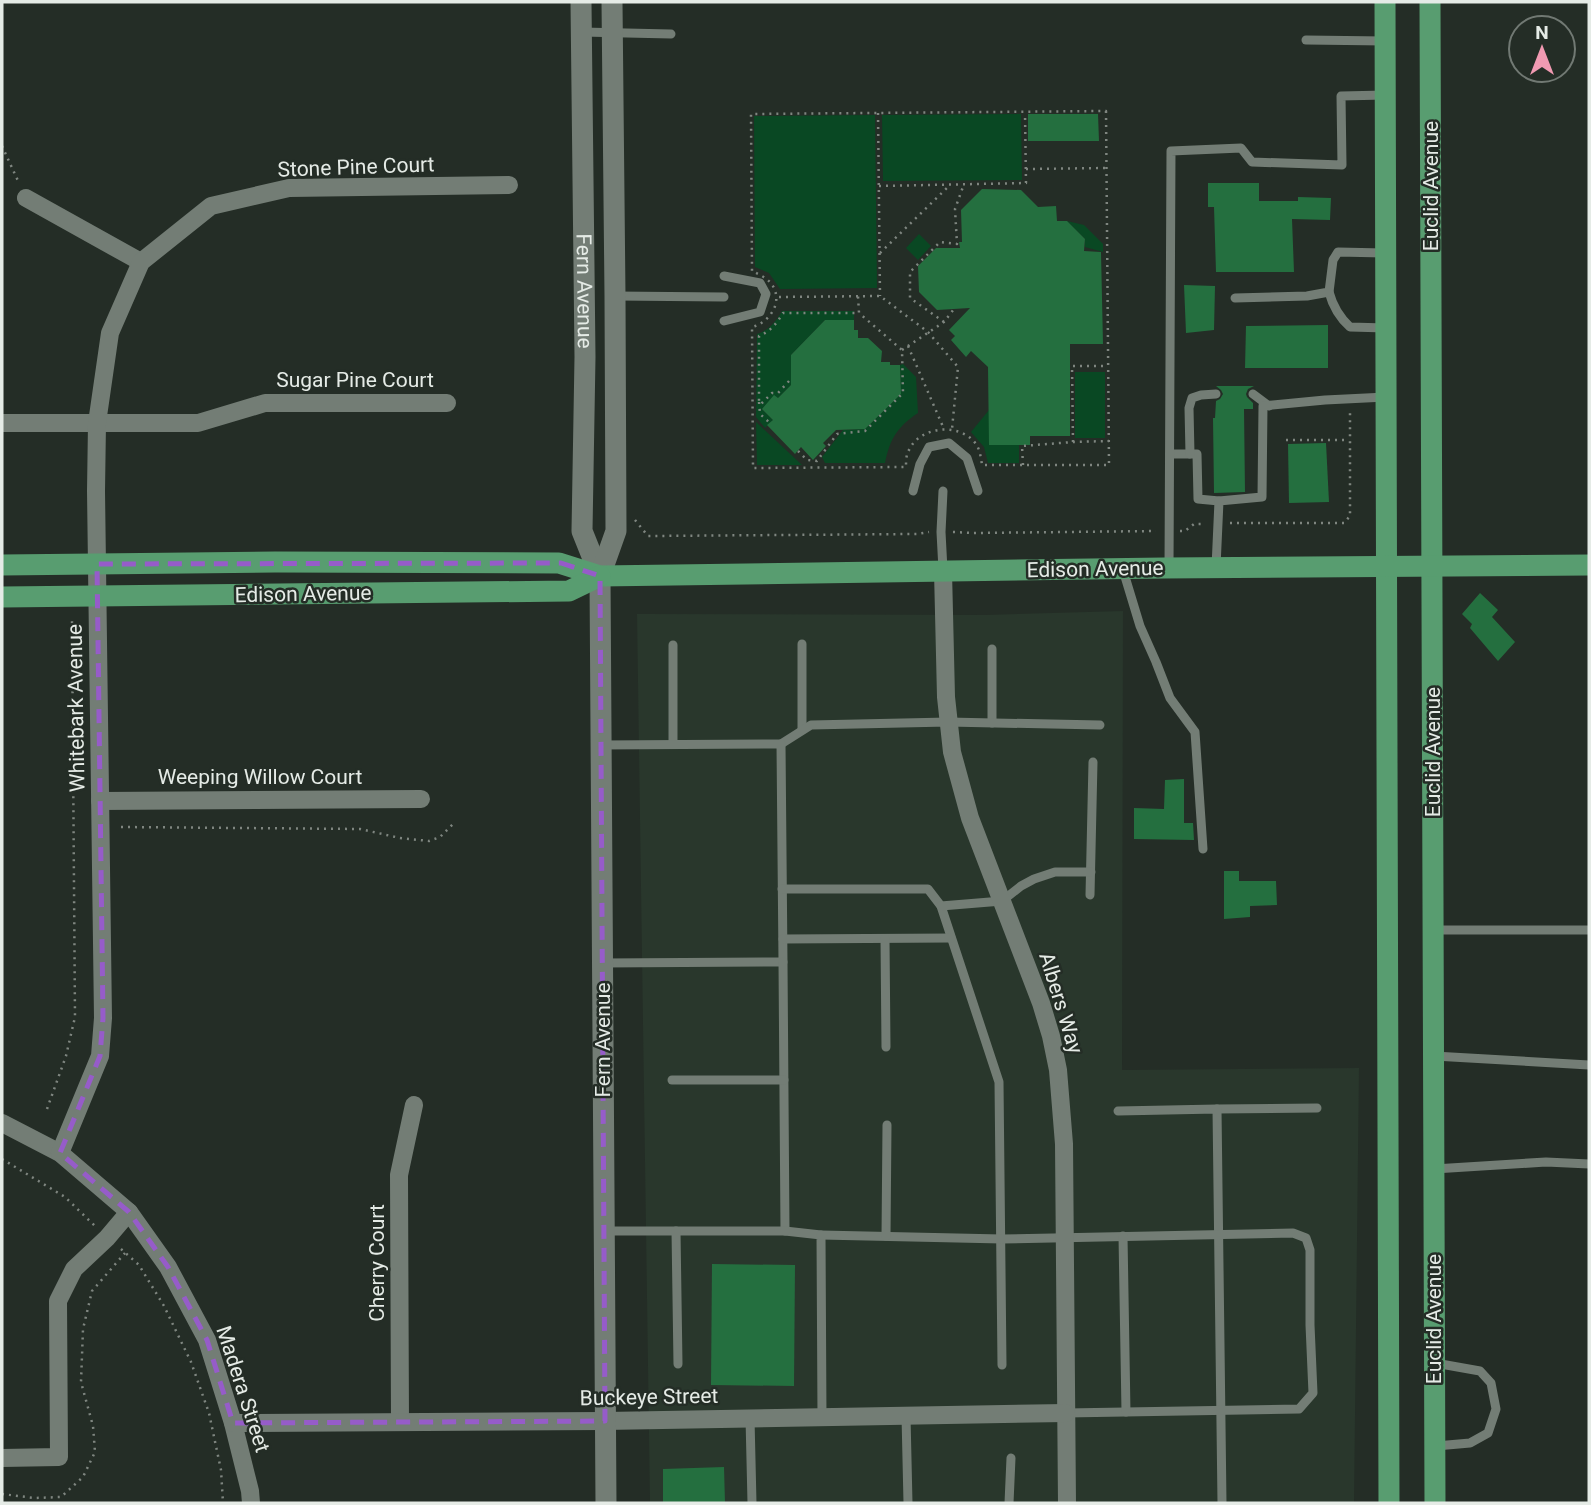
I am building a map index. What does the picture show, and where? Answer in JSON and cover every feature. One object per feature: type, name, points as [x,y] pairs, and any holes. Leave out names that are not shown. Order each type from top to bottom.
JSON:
[{"type":"main road","points":[[1385,2],[1390,1503]]},
{"type":"main road","name":"Euclid Avenue","points":[[1430,2],[1435,1503]]},
{"type":"main road","name":"Edison Avenue","points":[[2,565],[559,563],[600,576],[1387,565],[1589,565]]},
{"type":"main road","name":"Edison Avenue","points":[[2,597],[569,591],[600,576]]},
{"type":"street","name":"Fern Avenue","points":[[581,2],[585,345],[582,531],[600,576]]},
{"type":"street","name":"Fern Avenue","points":[[606,1503],[600,576],[616,531],[612,2]]},
{"type":"street","name":"Stone Pine Court","points":[[141,262],[211,206],[289,188],[509,185]]},
{"type":"street","points":[[26,198],[141,262]]},
{"type":"street","name":"Whitebark Avenue","points":[[60,1153],[100,1056],[103,1018],[97,423],[110,333],[141,262]]},
{"type":"street","name":"Sugar Pine Court","points":[[2,423],[198,423],[265,403],[447,403]]},
{"type":"street","name":"Albers Way","points":[[943,571],[946,697],[951,752],[970,818],[1041,1003],[1058,1070],[1065,1144],[1066,1503]]},
{"type":"street","name":"Weeping Willow Court","points":[[100,801],[421,799]]},
{"type":"street","name":"Cherry Court","points":[[400,1422],[399,1175],[415,1105]]},
{"type":"street","name":"Madera Street","points":[[2,1123],[60,1153],[129,1212],[168,1267],[207,1340],[233,1423],[251,1503]]},
{"type":"street","points":[[2,1458],[59,1457],[58,1301],[74,1269],[107,1238],[129,1212]]},
{"type":"street","name":"Buckeye Street","points":[[233,1423],[606,1421],[1066,1413]]},
{"type":"lane","points":[[582,32],[671,34]]},
{"type":"lane","points":[[1307,40],[1385,41]]},
{"type":"lane","points":[[1169,568],[1171,151],[1241,148],[1252,162],[1342,165],[1341,96],[1385,95]]},
{"type":"lane","points":[[1386,253],[1338,253],[1334,260],[1329,292],[1340,318],[1350,327],[1386,328]]},
{"type":"lane","points":[[724,276],[760,284],[766,294],[760,312],[724,321]]},
{"type":"lane","points":[[1235,298],[1307,296],[1329,292]]},
{"type":"lane","points":[[615,296],[724,297]]},
{"type":"lane","points":[[1190,454],[1189,408],[1192,398],[1200,394],[1216,394]]},
{"type":"lane","points":[[1253,394],[1269,405]]},
{"type":"lane","points":[[1170,454],[1197,454],[1198,499],[1219,501],[1262,497],[1263,406],[1386,397]]},
{"type":"lane","points":[[913,491],[920,464],[929,447],[949,443],[967,458],[978,491]]},
{"type":"lane","points":[[943,491],[943,571]]},
{"type":"lane","points":[[1216,567],[1219,501]]},
{"type":"lane","points":[[1122,568],[1140,626],[1170,698],[1195,732],[1203,849]]},
{"type":"lane","points":[[802,644],[803,730]]},
{"type":"lane","points":[[673,645],[673,744]]},
{"type":"lane","points":[[992,649],[992,723]]},
{"type":"lane","points":[[601,745],[781,744],[811,724],[948,722],[1100,725]]},
{"type":"lane","points":[[781,744],[785,1231]]},
{"type":"lane","points":[[1090,895],[1093,762]]},
{"type":"lane","points":[[941,906],[1002,901],[1021,886],[1055,872],[1091,872]]},
{"type":"lane","points":[[782,888],[928,889],[941,906],[999,1082],[1002,1365]]},
{"type":"lane","points":[[1433,930],[1589,930]]},
{"type":"lane","points":[[783,939],[951,938]]},
{"type":"lane","points":[[885,939],[886,1047]]},
{"type":"lane","points":[[603,963],[783,962]]},
{"type":"lane","points":[[1434,1056],[1589,1065]]},
{"type":"lane","points":[[672,1080],[783,1080]]},
{"type":"lane","points":[[1118,1111],[1317,1108]]},
{"type":"lane","points":[[1217,1109],[1222,1503]]},
{"type":"lane","points":[[886,1236],[887,1125]]},
{"type":"lane","points":[[1434,1169],[1546,1162],[1589,1164]]},
{"type":"lane","points":[[604,1231],[785,1231],[821,1235],[1002,1239],[1293,1233],[1306,1238],[1310,1250],[1313,1393],[1299,1409],[1066,1413]]},
{"type":"lane","points":[[676,1231],[678,1364]]},
{"type":"lane","points":[[821,1235],[822,1417]]},
{"type":"lane","points":[[1123,1236],[1126,1412]]},
{"type":"lane","points":[[1434,1363],[1480,1371],[1491,1383],[1496,1409],[1488,1433],[1471,1443],[1434,1447]]},
{"type":"lane","points":[[906,1416],[908,1503]]},
{"type":"lane","points":[[750,1419],[752,1503]]},
{"type":"lane","points":[[1009,1503],[1011,1458]]},
{"type":"path","points":[[879,186],[1026,183],[1025,111]]},
{"type":"path","points":[[1106,111],[1109,465],[982,466],[976,445],[969,437],[944,429],[931,431],[912,444],[908,451],[906,467],[753,468],[752,327],[763,323],[769,317],[776,298],[772,284],[752,271],[751,114],[878,113],[1106,111]]},
{"type":"path","points":[[878,113],[880,296]]},
{"type":"path","points":[[2,146],[26,198]]},
{"type":"path","points":[[1026,170],[1106,168]]},
{"type":"path","points":[[880,253],[951,184]]},
{"type":"path","points":[[944,322],[910,298],[910,272],[940,242],[957,244],[955,209],[964,184]]},
{"type":"path","points":[[858,296],[859,313]]},
{"type":"path","points":[[776,298],[880,296],[928,332],[958,367],[952,430]]},
{"type":"path","points":[[902,350],[944,322],[954,309]]},
{"type":"path","points":[[770,423],[760,414],[759,336],[779,321],[783,313],[859,313],[902,350],[902,393],[865,430],[837,434],[817,461],[807,460],[798,451]]},
{"type":"path","points":[[908,346],[944,429]]},
{"type":"path","points":[[1073,442],[1072,366],[1108,366]]},
{"type":"path","points":[[759,402],[761,404],[772,393],[778,393],[789,381]]},
{"type":"path","points":[[635,520],[648,536],[1185,531],[1194,524],[1343,523],[1350,516],[1350,398]]},
{"type":"path","points":[[1286,440],[1350,440]]},
{"type":"path","points":[[1023,466],[1022,446],[1109,441]]},
{"type":"path","points":[[47,1109],[66,1056],[75,1017],[72,621]]},
{"type":"path","points":[[121,827],[360,829],[429,841],[440,837],[454,823]]},
{"type":"path","points":[[2,1159],[65,1197],[139,1265],[164,1306],[191,1362],[209,1413],[221,1470],[223,1503]]},
{"type":"path","points":[[2,1494],[34,1498],[61,1497],[83,1477],[95,1452],[93,1426],[81,1382],[83,1329],[92,1291],[125,1253]]},
{"type":"highlighted area","points":[[561,563],[600,576],[605,1421],[233,1423],[207,1340],[168,1267],[129,1212],[60,1153],[100,1056],[103,1018],[97,564]]},
{"type":"shaded area","points":[[1123,611],[1122,1070],[1359,1068],[1354,1503],[650,1503],[637,614],[985,615]]},
{"type":"green space","points":[[1021,114],[1022,180],[883,181],[882,115]]},
{"type":"green space","points":[[875,115],[877,288],[780,289],[769,273],[755,267],[754,116]]},
{"type":"green space","points":[[1067,221],[1084,225],[1103,244],[1103,252],[1085,247],[1085,239]]},
{"type":"green space","points":[[919,234],[931,246],[918,260],[906,248]]},
{"type":"green space","points":[[782,311],[854,311],[854,320],[825,320],[791,355],[791,385],[778,398],[774,396],[762,409],[773,420],[765,428],[756,417],[757,334],[772,325]]},
{"type":"green space","points":[[903,364],[916,377],[918,413],[896,434],[885,463],[825,463],[822,457],[843,430],[865,429],[901,394],[900,365]]},
{"type":"green space","points":[[1075,372],[1105,372],[1105,438],[1075,438]]},
{"type":"green space","points":[[989,410],[989,445],[1019,445],[1019,463],[988,463],[984,447],[971,432]]},
{"type":"green space","points":[[756,422],[802,465],[757,465]]},
{"type":"building","points":[[1028,114],[1098,114],[1099,141],[1028,141]]},
{"type":"building","points":[[1208,183],[1259,183],[1259,201],[1298,201],[1298,197],[1331,198],[1330,220],[1292,219],[1294,272],[1216,272],[1214,207],[1208,207]]},
{"type":"building","points":[[982,189],[1021,190],[1038,207],[1056,206],[1057,221],[1067,221],[1085,239],[1084,251],[1101,252],[1103,344],[1070,344],[1070,436],[1030,436],[1030,445],[989,445],[988,367],[971,351],[966,357],[951,340],[955,336],[949,330],[970,308],[937,310],[919,292],[918,266],[936,248],[960,248],[961,210]]},
{"type":"building","points":[[1184,285],[1215,286],[1214,330],[1186,333]]},
{"type":"building","points":[[825,320],[854,320],[854,330],[858,330],[858,338],[868,338],[882,351],[881,362],[900,365],[901,394],[865,429],[836,430],[823,443],[826,446],[813,460],[801,447],[795,454],[767,425],[773,420],[762,409],[774,395],[778,398],[791,385],[791,355]]},
{"type":"building","points":[[1328,325],[1328,368],[1245,368],[1246,326]]},
{"type":"building","points":[[1216,386],[1254,386],[1248,389],[1246,394],[1253,403],[1253,409],[1244,409],[1245,492],[1214,493],[1213,418],[1216,401],[1223,394]]},
{"type":"building","points":[[1326,443],[1329,502],[1289,503],[1288,444]]},
{"type":"building","points":[[1480,593],[1498,610],[1492,617],[1515,642],[1498,661],[1470,628],[1472,624],[1462,614]]},
{"type":"building","points":[[1184,779],[1184,823],[1193,823],[1194,840],[1134,839],[1134,808],[1164,809],[1165,780]]},
{"type":"building","points":[[1224,871],[1239,871],[1239,881],[1276,881],[1277,905],[1250,906],[1250,917],[1224,919]]},
{"type":"building","points":[[712,1264],[795,1265],[794,1386],[711,1385]]},
{"type":"building","points":[[724,1467],[725,1503],[663,1503],[663,1469]]}]
